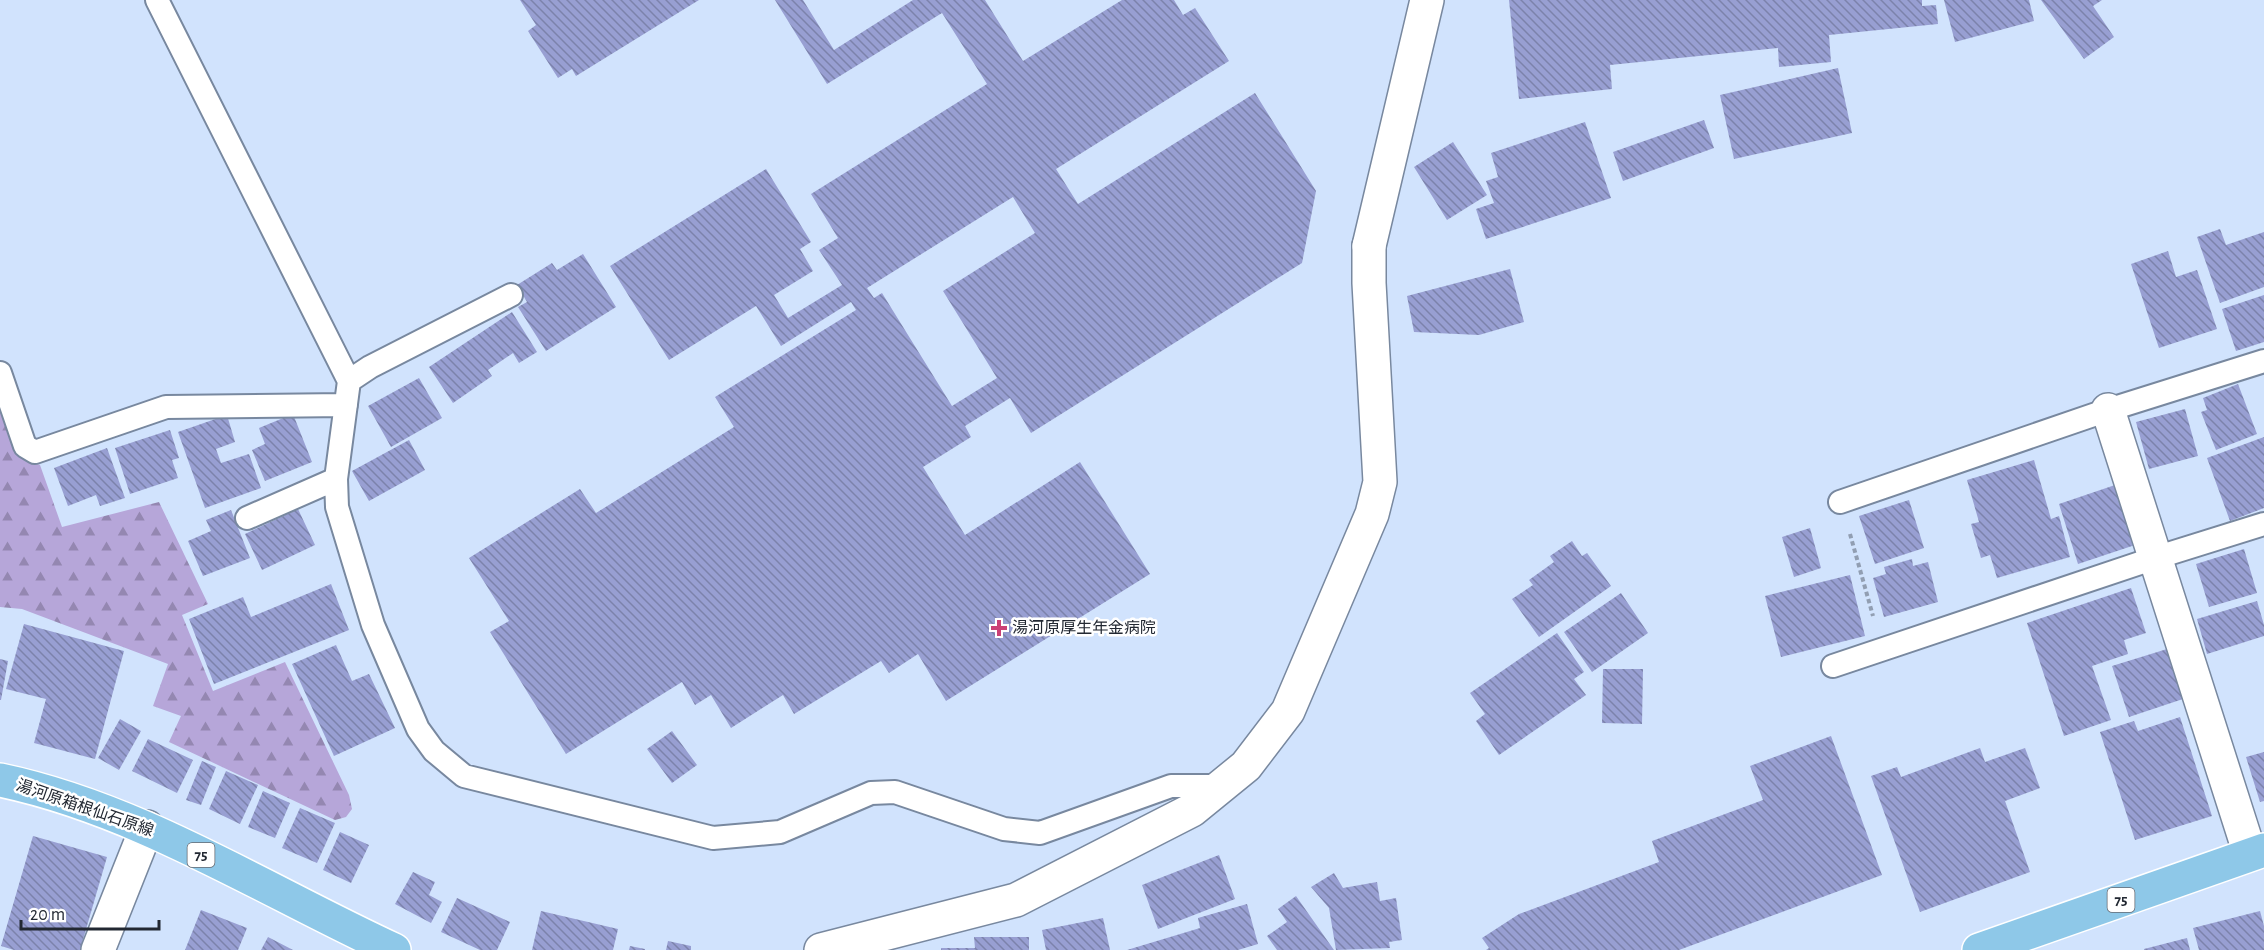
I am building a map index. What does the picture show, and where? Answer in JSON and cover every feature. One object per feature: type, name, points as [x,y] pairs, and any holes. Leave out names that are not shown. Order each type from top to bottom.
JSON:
[{"type":"main road","name":"湯河原箱根仙石原線","points":[[0,780],[27,785],[147,827],[394,950]]},
{"type":"main road","name":"75","points":[[1979,950],[2257,852]]},
{"type":"street","points":[[821,950],[1016,900],[1192,810],[1246,766],[1288,711],[1372,514],[1380,482],[1369,246],[1427,0]]},
{"type":"street","points":[[2108,410],[2155,558],[2257,852]]},
{"type":"street","points":[[98,950],[147,827]]},
{"type":"lane","points":[[158,0],[349,381],[336,479],[337,507],[373,625],[418,729],[434,752],[464,776],[713,838],[780,832],[871,794],[896,792],[1004,830],[1040,833],[1171,786],[1221,786]]},
{"type":"lane","points":[[349,381],[370,367],[511,295]]},
{"type":"lane","points":[[1840,502],[2108,410],[2264,361]]},
{"type":"lane","points":[[0,373],[25,446],[35,452],[166,407],[346,405]]},
{"type":"lane","points":[[247,518],[336,479]]},
{"type":"lane","points":[[1833,666],[2155,558],[2264,524]]},
{"type":"path","points":[[1840,502],[1883,649]]},
{"type":"green space","points":[[0,403],[20,457],[40,465],[62,527],[159,502],[208,604],[182,615],[213,691],[285,662],[349,795],[352,809],[346,817],[335,820],[169,742],[181,716],[153,706],[168,664],[22,609],[0,607]]},
{"type":"building","points":[[520,0],[699,0],[576,76],[572,69],[558,78],[528,31],[536,25]]},
{"type":"building","points":[[775,0],[803,0],[834,50],[913,0],[985,0],[1023,61],[1122,0],[1174,0],[1183,15],[1195,8],[1229,61],[1056,169],[1078,204],[1255,93],[1316,191],[1302,263],[1031,433],[1010,398],[965,426],[971,437],[923,467],[965,535],[1080,462],[1150,574],[946,701],[918,654],[889,673],[881,661],[794,714],[783,695],[731,728],[711,695],[695,705],[682,682],[566,754],[490,632],[509,621],[469,558],[580,489],[596,513],[734,427],[715,397],[856,310],[851,302],[781,346],[756,306],[669,360],[610,266],[766,169],[811,242],[800,249],[813,271],[774,295],[788,318],[842,285],[819,250],[838,238],[811,194],[987,84],[942,13],[827,84]],"holes":[[[1013,197],[1035,233],[943,291],[997,378],[952,406],[882,293],[874,298],[867,288]]]},
{"type":"building","points":[[1509,0],[1922,0],[1922,6],[1936,5],[1938,24],[1829,35],[1831,62],[1779,67],[1778,48],[1610,65],[1612,89],[1519,99]]},
{"type":"building","points":[[1944,0],[2029,0],[2034,21],[1955,42]]},
{"type":"building","points":[[2041,0],[2102,0],[2093,6],[2114,37],[2084,59]]},
{"type":"building","points":[[1838,68],[1852,133],[1734,159],[1720,95]]},
{"type":"building","points":[[1704,120],[1714,148],[1623,181],[1613,152]]},
{"type":"building","points":[[1585,122],[1611,198],[1486,239],[1476,209],[1494,203],[1486,181],[1498,177],[1491,153]]},
{"type":"building","points":[[1453,142],[1487,195],[1447,220],[1414,167]]},
{"type":"building","points":[[2220,229],[2226,245],[2264,232],[2264,287],[2220,303],[2197,237]]},
{"type":"building","points":[[2168,251],[2176,277],[2197,270],[2217,329],[2159,348],[2131,264]]},
{"type":"building","points":[[583,254],[616,307],[546,351],[518,307],[527,302],[517,285],[552,263],[557,270]]},
{"type":"building","points":[[1510,269],[1524,322],[1479,335],[1414,332],[1407,296]]},
{"type":"building","points":[[2264,295],[2264,342],[2236,351],[2222,309]]},
{"type":"building","points":[[512,312],[537,352],[519,363],[513,353],[488,370],[492,376],[453,403],[429,367]]},
{"type":"building","points":[[419,378],[442,418],[391,447],[368,406]]},
{"type":"building","points":[[2238,384],[2257,434],[2216,450],[2201,412],[2207,410],[2203,398]]},
{"type":"building","points":[[2185,409],[2198,456],[2149,469],[2136,422]]},
{"type":"building","points":[[293,414],[312,462],[265,481],[252,450],[265,444],[259,428]]},
{"type":"building","points":[[227,415],[235,442],[216,449],[221,463],[249,454],[261,488],[205,508],[178,432]]},
{"type":"building","points":[[170,430],[179,458],[172,460],[178,478],[130,494],[115,448]]},
{"type":"building","points":[[2264,437],[2264,508],[2230,521],[2207,458]]},
{"type":"building","points":[[409,440],[425,470],[369,501],[352,471]]},
{"type":"building","points":[[107,448],[125,498],[100,506],[96,495],[68,506],[54,468]]},
{"type":"building","points":[[2034,460],[2051,519],[2059,516],[2070,557],[1997,578],[1990,555],[1981,558],[1971,524],[1979,522],[1967,480]]},
{"type":"building","points":[[2115,485],[2135,545],[2078,564],[2059,504]]},
{"type":"building","points":[[1909,500],[1924,548],[1875,564],[1859,516]]},
{"type":"building","points":[[298,509],[315,545],[262,570],[245,534]]},
{"type":"building","points":[[231,510],[250,558],[203,576],[188,541],[211,531],[206,520]]},
{"type":"building","points":[[1810,528],[1821,568],[1794,577],[1782,537]]},
{"type":"building","points":[[1572,541],[1582,556],[1587,553],[1611,586],[1539,637],[1512,599],[1533,585],[1529,580],[1554,562],[1550,556]]},
{"type":"building","points":[[2244,549],[2257,593],[2209,607],[2196,564]]},
{"type":"building","points":[[1912,559],[1913,566],[1928,562],[1938,602],[1884,617],[1873,578],[1886,574],[1884,567]]},
{"type":"building","points":[[1850,575],[1865,636],[1781,657],[1765,596]]},
{"type":"building","points":[[331,584],[349,630],[214,684],[189,619],[243,597],[251,617]]},
{"type":"building","points":[[2131,588],[2146,633],[2124,640],[2128,654],[2092,666],[2111,720],[2064,736],[2027,623]]},
{"type":"building","points":[[1621,593],[1648,633],[1592,672],[1564,632]]},
{"type":"building","points":[[2257,601],[2264,625],[2264,636],[2207,654],[2197,619]]},
{"type":"building","points":[[24,624],[124,651],[95,759],[34,743],[46,699],[6,689]]},
{"type":"building","points":[[1557,633],[1584,672],[1574,679],[1586,695],[1499,755],[1476,721],[1485,714],[1470,693]]},
{"type":"building","points":[[336,645],[352,681],[369,674],[395,728],[334,756],[292,664]]},
{"type":"building","points":[[2167,649],[2183,699],[2129,717],[2112,666]]},
{"type":"building","points":[[0,659],[8,661],[1,700],[0,700]]},
{"type":"building","points":[[1603,669],[1643,669],[1642,724],[1602,723]]},
{"type":"building","points":[[2180,717],[2212,816],[2135,840],[2100,732],[2134,721],[2138,731]]},
{"type":"building","points":[[120,719],[141,731],[119,770],[98,758]]},
{"type":"building","points":[[672,731],[697,765],[672,783],[647,749]]},
{"type":"building","points":[[1831,736],[1882,875],[1679,950],[1486,950],[1489,948],[1482,938],[1519,914],[1659,862],[1652,841],[1763,800],[1750,766]]},
{"type":"building","points":[[148,739],[193,760],[177,793],[132,771]]},
{"type":"building","points":[[1980,748],[1985,762],[2025,748],[2040,788],[2005,801],[2030,872],[1920,912],[1871,776],[1897,767],[1901,777]]},
{"type":"building","points":[[2264,752],[2264,801],[2260,802],[2246,757]]},
{"type":"building","points":[[202,761],[216,767],[201,805],[186,800]]},
{"type":"building","points":[[226,771],[258,785],[240,824],[209,809]]},
{"type":"building","points":[[263,791],[290,803],[275,838],[248,827]]},
{"type":"building","points":[[300,808],[335,823],[317,863],[282,848]]},
{"type":"building","points":[[340,832],[369,845],[351,883],[323,870]]},
{"type":"building","points":[[33,836],[107,857],[80,950],[14,950],[1,946]]},
{"type":"building","points":[[1219,855],[1235,899],[1158,929],[1142,885]]},
{"type":"building","points":[[413,872],[435,882],[429,895],[442,902],[431,923],[395,904]]},
{"type":"building","points":[[1334,873],[1343,888],[1377,882],[1380,901],[1396,898],[1402,940],[1389,942],[1390,948],[1336,950],[1329,908],[1311,887]]},
{"type":"building","points":[[1296,896],[1334,950],[1277,950],[1267,936],[1287,922],[1278,909]]},
{"type":"building","points":[[457,898],[510,922],[497,950],[480,950],[441,932]]},
{"type":"building","points":[[1247,904],[1258,944],[1238,950],[1127,950],[1200,928],[1198,918]]},
{"type":"building","points":[[201,910],[247,928],[238,950],[185,950]]},
{"type":"building","points":[[541,911],[618,929],[613,950],[532,950]]},
{"type":"building","points":[[2260,911],[2264,926],[2264,950],[2199,950],[2193,928]]},
{"type":"building","points":[[1103,918],[1110,950],[1046,950],[1042,930]]},
{"type":"building","points":[[268,937],[293,950],[261,950]]},
{"type":"building","points":[[974,937],[1029,937],[1029,950],[941,950],[941,948],[975,948]]},
{"type":"building","points":[[2187,938],[2190,950],[2144,950],[2144,949]]},
{"type":"building","points":[[668,941],[691,946],[691,950],[666,950]]},
{"type":"building","points":[[630,946],[645,949],[645,950],[629,950]]},
{"type":"place","name":"湯河原厚生年金病院","points":[[999,628]]}]
